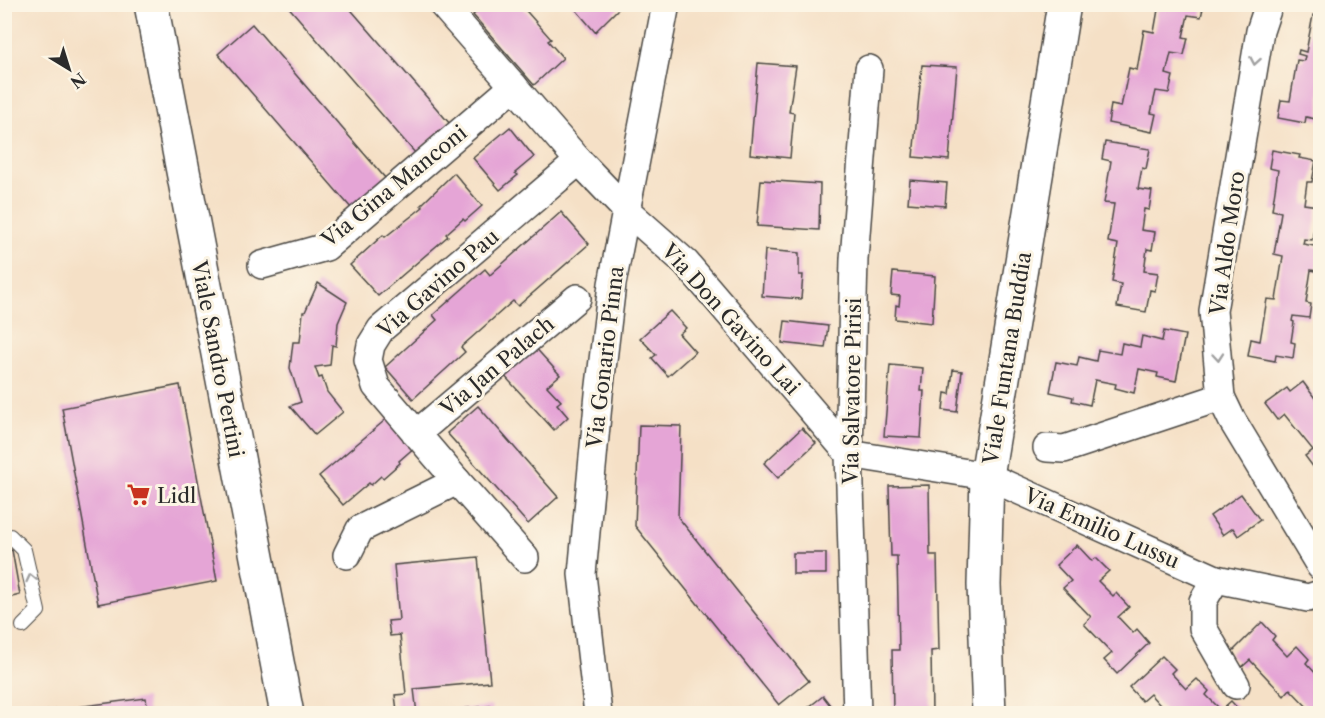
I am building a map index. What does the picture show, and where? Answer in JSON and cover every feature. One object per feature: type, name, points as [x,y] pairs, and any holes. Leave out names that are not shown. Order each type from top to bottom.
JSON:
[{"type":"street","name":"Viale Sandro Pertini","points":[[151,4],[287,714]]},
{"type":"street","name":"Via Don Gavino Lai","points":[[442,4],[579,161],[627,211],[686,263],[849,454]]},
{"type":"street","name":"Via Gonario Pinna","points":[[598,714],[582,574],[599,394],[612,284],[666,4]]},
{"type":"street","name":"Viale Funtana Buddia","points":[[989,714],[984,585],[987,476],[1064,4]]},
{"type":"street","name":"Via Aldo Moro","points":[[1269,4],[1260,31],[1213,310],[1221,397],[1232,420],[1320,566]]},
{"type":"street","name":"Via Salvatore Pirisi","points":[[857,714],[849,454],[854,259],[869,69]]},
{"type":"street","name":"Via Gina Manconi","points":[[262,265],[326,247],[514,86]]},
{"type":"street","name":"Via Gavino Pau","points":[[525,558],[376,386],[368,360],[371,345],[381,329],[579,161]]},
{"type":"street","name":"Via Jan Palach","points":[[416,434],[577,298]]},
{"type":"street","points":[[1047,448],[1064,449],[1221,397]]},
{"type":"street","points":[[849,454],[987,476]]},
{"type":"street","name":"Via Emilio Lussu","points":[[987,476],[1216,579],[1308,598],[1320,594]]},
{"type":"street","points":[[347,555],[360,529],[457,482]]},
{"type":"street","points":[[1216,579],[1203,601],[1203,628],[1236,685]]},
{"type":"lane","points":[[4,537],[10,536],[24,550],[38,611],[23,626]]},
{"type":"building","points":[[286,4],[346,4],[450,124],[416,154]]},
{"type":"building","points":[[480,4],[520,4],[551,39],[548,41],[563,58],[534,85],[473,15]]},
{"type":"building","points":[[571,4],[623,4],[595,32]]},
{"type":"building","points":[[1159,4],[1204,4],[1201,17],[1188,15],[1183,37],[1188,38],[1184,55],[1171,53],[1166,74],[1173,76],[1169,93],[1156,91],[1151,113],[1156,114],[1152,132],[1108,123],[1111,105],[1121,107],[1129,68],[1137,70],[1144,30],[1154,32]]},
{"type":"building","points":[[1313,15],[1320,16],[1320,120],[1306,117],[1305,123],[1278,118],[1281,100],[1290,101],[1297,60],[1304,61],[1305,56],[1298,54],[1299,50],[1306,52]]},
{"type":"building","points":[[252,24],[386,179],[352,209],[218,54]]},
{"type":"building","points":[[758,63],[796,66],[789,112],[794,113],[790,158],[750,154]]},
{"type":"building","points":[[922,65],[957,67],[949,160],[913,157]]},
{"type":"building","points":[[510,127],[534,157],[500,190],[473,158]]},
{"type":"building","points":[[1105,142],[1150,149],[1146,169],[1142,168],[1138,189],[1152,191],[1149,210],[1144,209],[1141,230],[1155,232],[1152,250],[1147,249],[1144,271],[1158,273],[1155,291],[1150,290],[1146,312],[1117,307],[1121,284],[1112,282],[1118,244],[1108,242],[1114,204],[1104,203],[1111,161],[1102,159]]},
{"type":"building","points":[[1272,150],[1300,155],[1299,158],[1316,161],[1312,182],[1307,182],[1304,204],[1318,206],[1312,240],[1304,239],[1303,244],[1320,247],[1316,271],[1311,270],[1306,303],[1311,304],[1309,318],[1293,316],[1291,342],[1295,343],[1293,358],[1276,355],[1275,361],[1248,356],[1251,339],[1260,341],[1267,299],[1276,300],[1283,256],[1274,254],[1281,212],[1272,210],[1278,170],[1269,168]]},
{"type":"building","points":[[454,173],[482,206],[465,221],[463,219],[446,234],[448,236],[378,296],[350,265],[383,235],[385,237],[423,207],[421,205]]},
{"type":"building","points":[[761,180],[820,184],[819,230],[757,226]]},
{"type":"building","points":[[910,180],[947,183],[945,206],[908,203]]},
{"type":"building","points":[[561,212],[589,244],[518,306],[513,301],[461,347],[465,352],[413,399],[385,367],[437,320],[433,315],[485,269],[490,275]]},
{"type":"building","points":[[765,250],[799,253],[799,275],[803,275],[801,299],[762,296]]},
{"type":"building","points":[[893,272],[935,276],[932,323],[895,319],[896,305],[899,306],[900,296],[891,295]]},
{"type":"building","points":[[318,283],[347,302],[338,323],[336,346],[332,345],[330,365],[315,367],[319,378],[322,377],[327,392],[343,412],[315,435],[290,406],[301,402],[290,368],[293,342],[300,342],[303,312]]},
{"type":"building","points":[[670,311],[686,328],[679,334],[695,352],[668,376],[652,358],[656,355],[640,338]]},
{"type":"building","points":[[785,321],[828,326],[825,348],[782,343]]},
{"type":"building","points":[[1164,331],[1185,335],[1176,381],[1157,377],[1158,373],[1139,369],[1134,393],[1115,388],[1116,384],[1095,380],[1090,405],[1072,401],[1073,397],[1050,392],[1056,362],[1077,366],[1079,357],[1096,361],[1098,350],[1120,354],[1122,343],[1140,347],[1142,336],[1162,341]]},
{"type":"building","points":[[532,344],[560,375],[547,386],[561,401],[557,404],[568,417],[554,430],[501,372]]},
{"type":"building","points":[[890,365],[923,368],[921,438],[884,436]]},
{"type":"building","points":[[953,370],[962,371],[957,412],[943,410],[945,393],[950,394]]},
{"type":"building","points":[[1303,382],[1320,405],[1320,476],[1305,456],[1313,450],[1284,414],[1277,420],[1265,404],[1287,388],[1290,392]]},
{"type":"building","name":"Lidl","points":[[180,385],[217,581],[98,604],[62,408]]},
{"type":"building","points":[[478,406],[558,497],[528,524],[447,433]]},
{"type":"building","points":[[390,416],[416,446],[383,478],[381,476],[371,485],[369,483],[343,505],[319,476]]},
{"type":"building","points":[[639,425],[681,426],[678,517],[809,681],[779,705],[635,526]]},
{"type":"building","points":[[802,428],[816,443],[778,478],[764,463]]},
{"type":"building","points":[[929,485],[930,555],[937,555],[939,650],[931,651],[932,714],[893,714],[892,650],[899,650],[897,556],[891,556],[889,486]]},
{"type":"building","points":[[1241,494],[1260,520],[1238,536],[1233,528],[1223,535],[1210,516]]},
{"type":"building","points":[[1077,545],[1092,561],[1096,558],[1109,571],[1098,581],[1113,596],[1116,593],[1129,607],[1118,617],[1133,633],[1137,629],[1149,643],[1117,674],[1104,660],[1112,653],[1084,624],[1091,617],[1063,588],[1071,581],[1056,565]]},
{"type":"building","points":[[12,550],[20,595],[4,599],[4,551]]},
{"type":"building","points":[[793,553],[826,553],[826,574],[793,574]]},
{"type":"building","points":[[478,557],[490,682],[414,689],[417,714],[408,714],[407,710],[397,711],[395,695],[406,694],[400,635],[390,636],[388,621],[399,620],[394,565]]},
{"type":"building","points":[[1262,622],[1275,636],[1272,640],[1287,656],[1297,646],[1309,659],[1306,663],[1320,678],[1320,708],[1319,706],[1313,713],[1290,689],[1284,696],[1250,660],[1242,667],[1230,654]]},
{"type":"building","points":[[1162,656],[1175,669],[1171,673],[1186,689],[1197,679],[1209,691],[1206,695],[1221,710],[1231,701],[1243,714],[1168,714],[1150,694],[1142,701],[1129,687]]},
{"type":"building","points":[[823,696],[837,714],[800,714]]},
{"type":"building","points":[[146,698],[148,714],[38,714],[38,712]]},
{"type":"building","points":[[492,706],[492,714],[430,714],[430,712]]},
{"type":"place","name":"Lidl","points":[[139,495]]}]
